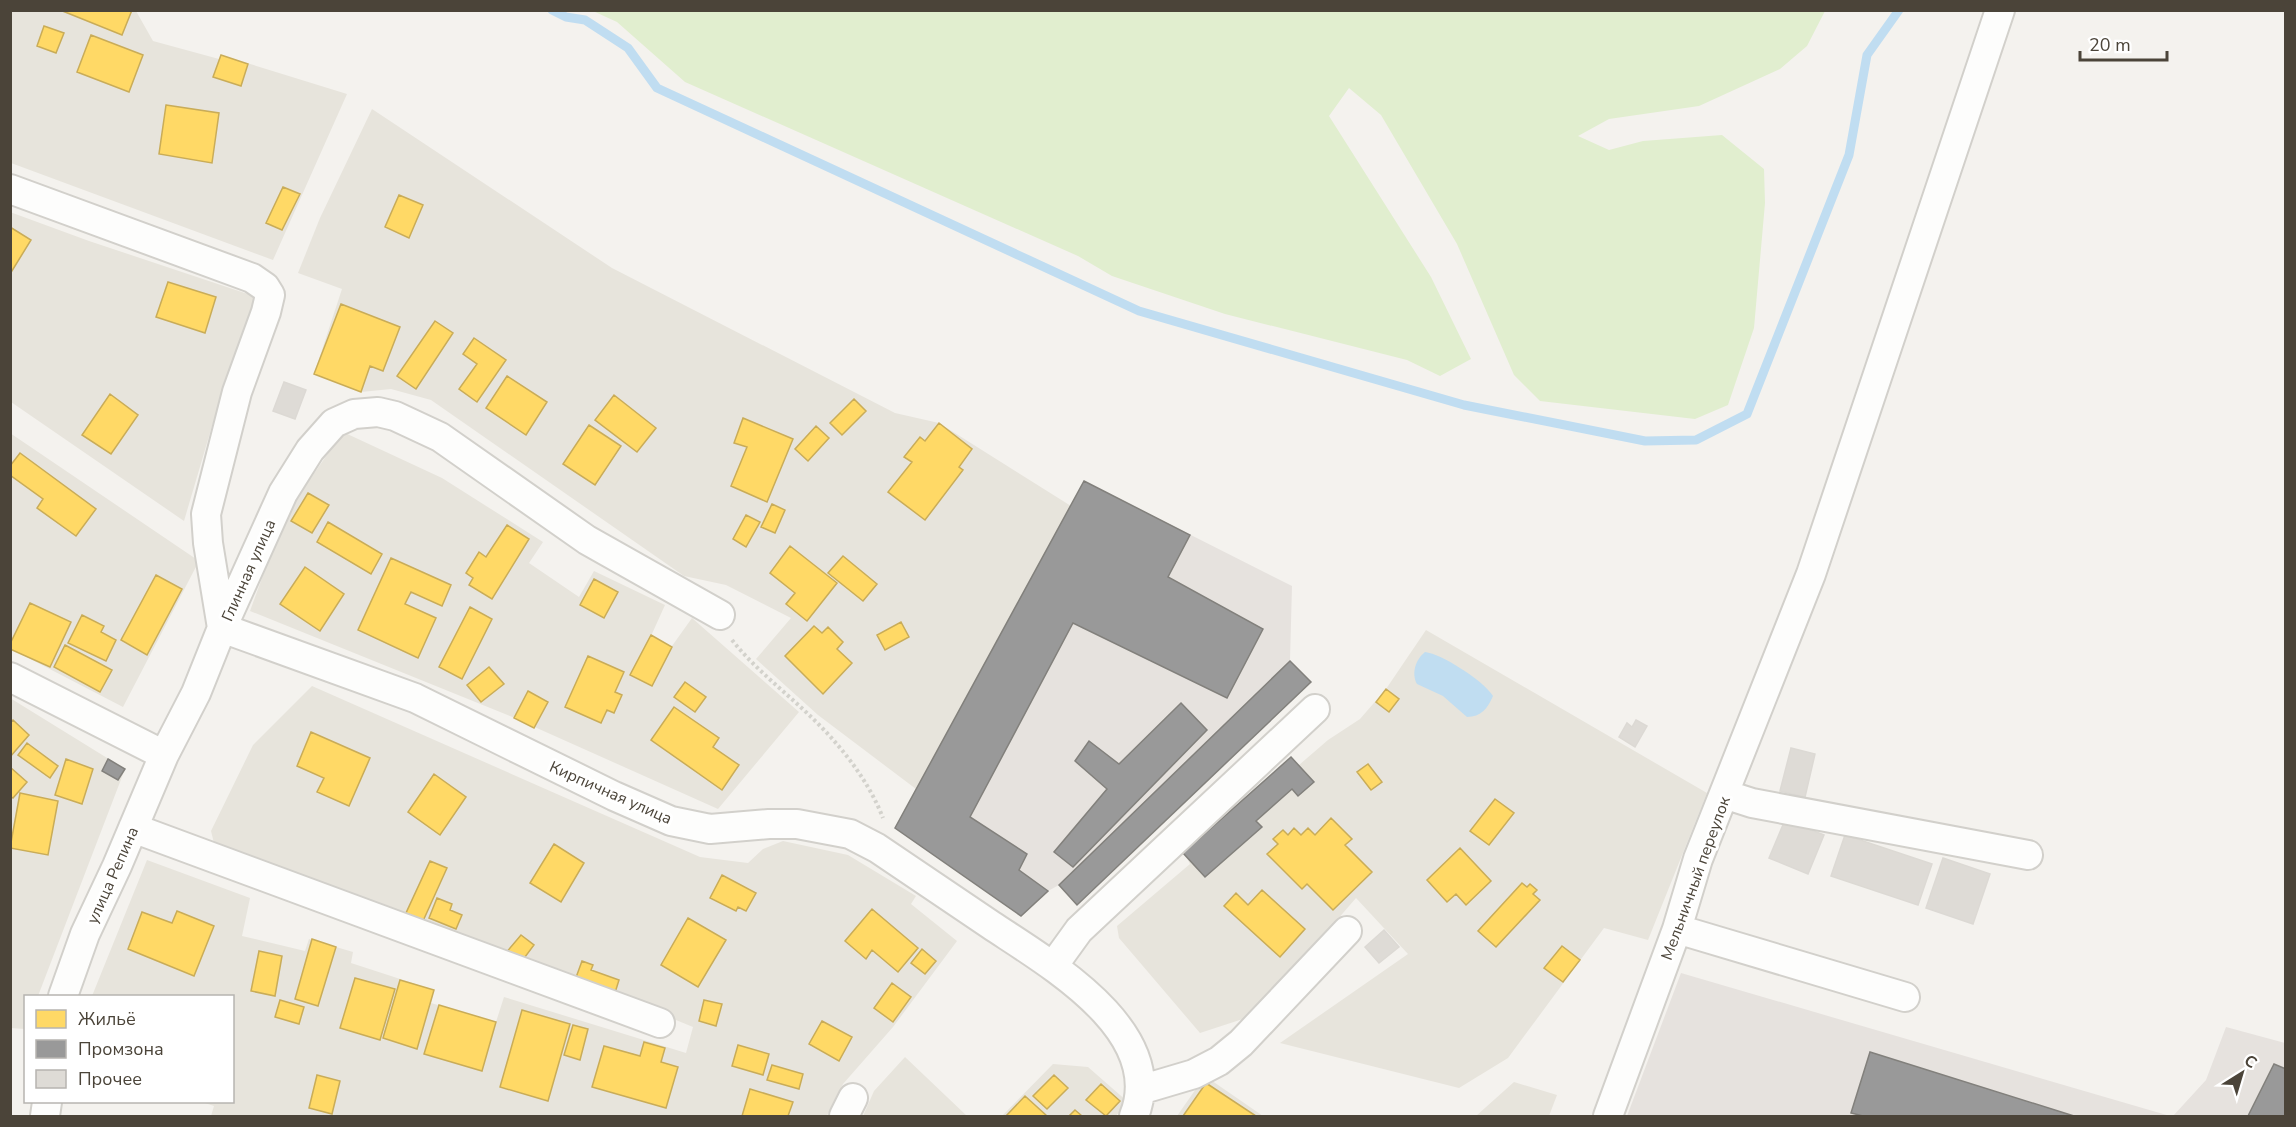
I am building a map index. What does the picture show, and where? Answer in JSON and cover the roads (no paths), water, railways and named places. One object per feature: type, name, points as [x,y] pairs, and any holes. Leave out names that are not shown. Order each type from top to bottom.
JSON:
[{"type":"street","name":"Мельничный переулок","points":[[1608,1116],[1677,929],[1698,859],[1811,574],[2001,10]]},
{"type":"street","name":"Глинная улица","points":[[10,189],[252,278],[266,287],[270,296],[267,312],[237,392],[206,514],[208,543],[222,628]]},
{"type":"street","name":"Глинная улица","points":[[222,628],[283,493],[310,450],[334,423],[354,414],[378,412],[396,416],[440,437],[587,540],[720,615]]},
{"type":"street","name":"улица Репина","points":[[63,995],[85,934],[164,755],[196,693],[222,628]]},
{"type":"street","name":"Кирпичная улица","points":[[222,628],[415,698],[614,796],[671,821],[710,829],[797,824],[850,834],[897,862],[1073,980],[1107,1013],[1129,1046],[1139,1073],[1137,1103]]},
{"type":"street","points":[[10,677],[164,755]]},
{"type":"street","points":[[1053,966],[1079,930],[1315,709]]},
{"type":"street","points":[[1724,794],[1752,803],[2028,855]]},
{"type":"street","points":[[133,828],[660,1023]]},
{"type":"street","points":[[1677,929],[1905,997]]},
{"type":"street","points":[[1137,1103],[1219,1060],[1241,1043],[1347,931]]},
{"type":"water","points":[[1425,652],[1452,663],[1488,690],[1493,696],[1483,711],[1467,717],[1443,696],[1417,684],[1414,675],[1415,666]]},
{"type":"waterway","points":[[552,10],[566,17],[585,20],[628,48],[657,88],[1139,311],[1464,405],[1645,441],[1696,440],[1747,414],[1849,155],[1867,55],[1899,10]]}]
